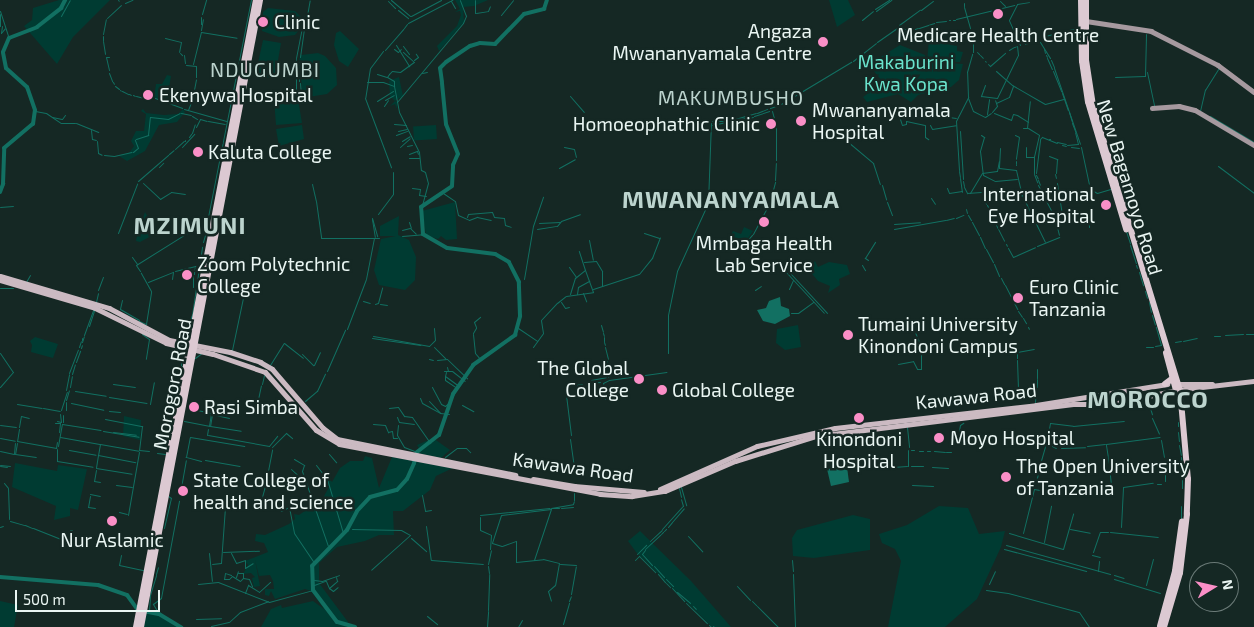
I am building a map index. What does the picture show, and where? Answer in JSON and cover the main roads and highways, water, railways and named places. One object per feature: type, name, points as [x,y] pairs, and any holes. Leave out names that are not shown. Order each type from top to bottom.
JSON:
[{"type":"highway","name":"Morogoro Road","points":[[141,613],[256,0]]},
{"type":"highway","name":"Morogoro Road","points":[[191,347],[260,0]]},
{"type":"highway","name":"New Bagamoyo Road","points":[[1081,0],[1082,61],[1092,118],[1177,385]]},
{"type":"highway","name":"New Bagamoyo Road","points":[[1086,0],[1086,60],[1093,106],[1167,344],[1177,385]]},
{"type":"highway","points":[[1165,384],[1177,385]]},
{"type":"highway","points":[[1160,627],[1175,571],[1183,514],[1184,479],[1177,385]]},
{"type":"highway","points":[[1164,627],[1180,573],[1186,524],[1188,479],[1177,385]]},
{"type":"highway","points":[[164,486],[176,456]]},
{"type":"highway","points":[[136,627],[141,613]]},
{"type":"highway","points":[[141,613],[141,627]]},
{"type":"main road","points":[[1086,21],[1151,31],[1218,65],[1254,92]]},
{"type":"main road","points":[[1152,108],[1179,106],[1195,110],[1254,145]]},
{"type":"main road","name":"Kawawa Road","points":[[0,276],[109,308],[162,337],[191,347]]},
{"type":"main road","name":"Kawawa Road","points":[[0,280],[95,308],[160,341],[230,352],[270,368],[323,428],[337,439],[416,458],[583,492],[632,496],[664,490],[743,458],[816,436],[1092,404],[1113,404],[1177,385],[1232,384],[1254,381]]},
{"type":"main road","name":"Kawawa Road","points":[[416,458],[566,485],[643,492],[666,486],[758,446],[835,428],[1090,396],[1165,384]]},
{"type":"main road","points":[[1090,396],[1088,401],[1092,404]]},
{"type":"waterway","points":[[0,192],[3,184],[4,148],[33,124],[35,110],[27,87],[6,68],[3,52],[9,38],[37,27],[61,8],[65,0]]},
{"type":"waterway","points":[[61,16],[70,0]]},
{"type":"waterway","points":[[125,3],[132,0]]},
{"type":"waterway","points":[[202,14],[206,0]]},
{"type":"waterway","points":[[205,232],[251,0]]},
{"type":"waterway","points":[[305,27],[310,0]]},
{"type":"waterway","points":[[391,0],[410,16]]},
{"type":"waterway","points":[[411,16],[441,0]]},
{"type":"waterway","points":[[408,23],[452,0]]},
{"type":"waterway","points":[[397,102],[463,23],[466,16],[460,0]]},
{"type":"waterway","points":[[475,0],[475,13]]},
{"type":"waterway","points":[[501,15],[513,0]]},
{"type":"waterway","points":[[442,82],[440,68],[446,62],[470,46],[480,43],[495,44],[524,14],[544,9],[547,0]]},
{"type":"waterway","points":[[875,9],[889,0]]},
{"type":"waterway","points":[[876,11],[891,0]]},
{"type":"waterway","points":[[388,1],[395,8]]},
{"type":"waterway","points":[[451,1],[455,8]]},
{"type":"waterway","points":[[921,10],[933,1]]},
{"type":"waterway","points":[[1000,1],[1005,6]]},
{"type":"waterway","points":[[1020,45],[1009,20],[1017,4],[1029,2]]},
{"type":"waterway","points":[[107,18],[121,5]]},
{"type":"waterway","points":[[956,19],[1014,5]]},
{"type":"waterway","points":[[476,13],[488,11],[490,6]]},
{"type":"waterway","points":[[964,7],[970,28]]},
{"type":"waterway","points":[[398,10],[408,18]]},
{"type":"waterway","points":[[899,25],[920,10]]},
{"type":"waterway","points":[[0,11],[9,38]]},
{"type":"waterway","points":[[862,20],[873,11]]},
{"type":"waterway","points":[[0,14],[0,26]]},
{"type":"waterway","points":[[201,17],[201,24]]},
{"type":"waterway","points":[[296,58],[304,17]]},
{"type":"waterway","points":[[0,19],[0,24]]},
{"type":"waterway","points":[[103,34],[106,19]]},
{"type":"waterway","points":[[201,30],[203,19]]},
{"type":"waterway","points":[[936,22],[946,21]]},
{"type":"waterway","points":[[919,28],[934,23]]},
{"type":"waterway","points":[[404,28],[407,24]]},
{"type":"waterway","points":[[2,26],[1,33],[5,28]]},
{"type":"waterway","points":[[877,42],[897,28],[913,30]]},
{"type":"waterway","points":[[1045,36],[1078,28]]},
{"type":"waterway","points":[[385,50],[403,29]]},
{"type":"waterway","points":[[300,57],[304,30]]},
{"type":"waterway","points":[[971,30],[972,34]]},
{"type":"waterway","points":[[193,64],[201,32],[237,38]]},
{"type":"waterway","points":[[1115,77],[1145,76],[1146,34]]},
{"type":"waterway","points":[[165,38],[181,42],[179,52]]},
{"type":"waterway","points":[[1025,44],[1038,39]]},
{"type":"waterway","points":[[103,41],[105,54]]},
{"type":"waterway","points":[[973,42],[973,52]]},
{"type":"waterway","points":[[1040,42],[1050,58]]},
{"type":"waterway","points":[[853,61],[876,43]]},
{"type":"waterway","points":[[396,45],[409,66]]},
{"type":"waterway","points":[[403,46],[409,54]]},
{"type":"waterway","points":[[985,85],[981,96],[997,98],[1018,55],[1017,46]]},
{"type":"waterway","points":[[1009,50],[1014,47]]},
{"type":"waterway","points":[[394,49],[398,52],[401,49]]},
{"type":"waterway","points":[[1044,49],[1045,53]]},
{"type":"waterway","points":[[383,51],[370,68],[365,98],[391,167]]},
{"type":"waterway","points":[[394,86],[394,81],[387,77],[389,74],[392,71],[400,72],[414,62],[403,52]]},
{"type":"waterway","points":[[988,64],[990,66],[1005,53]]},
{"type":"waterway","points":[[414,60],[418,57],[416,54]]},
{"type":"waterway","points":[[959,170],[956,121],[968,97],[967,72],[972,54]]},
{"type":"waterway","points":[[184,55],[185,63]]},
{"type":"waterway","points":[[980,55],[983,58]]},
{"type":"waterway","points":[[109,57],[106,57],[109,70]]},
{"type":"waterway","points":[[1047,58],[1052,69]]},
{"type":"waterway","points":[[281,95],[296,92],[296,59]]},
{"type":"waterway","points":[[1051,60],[1054,67]]},
{"type":"waterway","points":[[299,62],[303,61]]},
{"type":"waterway","points":[[781,104],[851,62]]},
{"type":"waterway","points":[[186,65],[196,66],[196,77]]},
{"type":"waterway","points":[[299,65],[299,81]]},
{"type":"waterway","points":[[1054,68],[1080,144]]},
{"type":"waterway","points":[[1200,111],[1205,90],[1219,68]]},
{"type":"waterway","points":[[996,71],[1012,85],[1045,104],[1064,99]]},
{"type":"waterway","points":[[1053,71],[1061,91]]},
{"type":"waterway","points":[[422,73],[427,72]]},
{"type":"waterway","points":[[1147,72],[1154,106]]},
{"type":"waterway","points":[[109,73],[112,81]]},
{"type":"waterway","points":[[377,74],[387,77]]},
{"type":"waterway","points":[[192,100],[196,79]]},
{"type":"waterway","points":[[367,82],[383,82],[394,86],[399,112],[419,152],[421,170],[425,172],[428,183],[422,205]]},
{"type":"waterway","points":[[300,83],[301,95]]},
{"type":"waterway","points":[[414,463],[417,452],[439,435],[453,394],[473,365],[515,335],[520,316],[519,282],[509,262],[495,254],[447,248],[423,234],[421,207],[452,186],[453,165],[458,154],[446,124],[442,83]]},
{"type":"waterway","points":[[115,86],[119,89]]},
{"type":"waterway","points":[[996,103],[1009,97],[1013,86]]},
{"type":"waterway","points":[[122,91],[128,94]]},
{"type":"waterway","points":[[377,101],[393,91]]},
{"type":"waterway","points":[[1062,93],[1068,110]]},
{"type":"waterway","points":[[385,100],[394,95]]},
{"type":"waterway","points":[[136,96],[144,98]]},
{"type":"waterway","points":[[570,96],[584,112]]},
{"type":"waterway","points":[[155,98],[182,108]]},
{"type":"waterway","points":[[968,98],[973,111],[985,117],[991,113]]},
{"type":"waterway","points":[[987,114],[989,99]]},
{"type":"waterway","points":[[384,106],[388,100]]},
{"type":"waterway","points":[[992,112],[997,106],[995,100]]},
{"type":"waterway","points":[[1023,128],[1027,128],[1030,101]]},
{"type":"waterway","points":[[188,110],[191,102]]},
{"type":"waterway","points":[[770,108],[779,105]]},
{"type":"waterway","points":[[916,108],[937,107],[942,116],[956,118]]},
{"type":"waterway","points":[[184,109],[226,121]]},
{"type":"waterway","points":[[757,113],[767,109]]},
{"type":"waterway","points":[[35,111],[46,113],[61,123],[75,123]]},
{"type":"waterway","points":[[754,116],[769,111]]},
{"type":"waterway","points":[[772,111],[776,126],[776,160]]},
{"type":"waterway","points":[[1069,112],[1072,122]]},
{"type":"waterway","points":[[136,139],[148,135],[150,117],[168,119],[180,113]]},
{"type":"waterway","points":[[181,113],[191,115]]},
{"type":"waterway","points":[[712,121],[728,121],[756,113]]},
{"type":"waterway","points":[[994,113],[1011,120],[1013,114],[1017,115],[1028,122]]},
{"type":"waterway","points":[[52,117],[62,119],[65,115]]},
{"type":"waterway","points":[[192,116],[197,119]]},
{"type":"waterway","points":[[1210,116],[1254,142]]},
{"type":"waterway","points":[[748,118],[753,117]]},
{"type":"waterway","points":[[712,125],[746,118]]},
{"type":"waterway","points":[[196,127],[200,119],[207,121]]},
{"type":"waterway","points":[[900,119],[902,125],[906,124],[906,121],[925,125],[925,137],[928,139]]},
{"type":"waterway","points":[[208,121],[225,124]]},
{"type":"waterway","points":[[76,123],[98,132]]},
{"type":"waterway","points":[[668,353],[668,315],[677,271],[708,203],[711,123]]},
{"type":"waterway","points":[[1072,123],[1075,131]]},
{"type":"waterway","points":[[192,133],[195,124]]},
{"type":"waterway","points":[[394,124],[406,125]]},
{"type":"waterway","points":[[930,125],[932,129],[956,125]]},
{"type":"waterway","points":[[1028,128],[1039,135],[1034,157]]},
{"type":"waterway","points":[[398,131],[407,129]]},
{"type":"waterway","points":[[91,130],[92,139],[96,140]]},
{"type":"waterway","points":[[396,135],[407,131]]},
{"type":"waterway","points":[[835,131],[873,163],[880,184]]},
{"type":"waterway","points":[[960,131],[963,179]]},
{"type":"waterway","points":[[1067,145],[1078,144],[1075,132]]},
{"type":"waterway","points":[[182,147],[194,134]]},
{"type":"waterway","points":[[981,135],[984,137],[980,151],[983,175],[995,181],[1017,179]]},
{"type":"waterway","points":[[1015,135],[1019,137],[1016,159]]},
{"type":"waterway","points":[[402,141],[410,136]]},
{"type":"waterway","points":[[1036,173],[1040,139],[1042,137],[1057,143]]},
{"type":"waterway","points":[[400,147],[410,138]]},
{"type":"waterway","points":[[133,152],[138,148],[135,140]]},
{"type":"waterway","points":[[97,141],[98,153],[102,155]]},
{"type":"waterway","points":[[175,149],[184,141]]},
{"type":"waterway","points":[[1057,142],[1066,144]]},
{"type":"waterway","points":[[407,146],[412,145]]},
{"type":"waterway","points":[[1062,145],[1066,146]]},
{"type":"waterway","points":[[564,147],[574,149],[576,157]]},
{"type":"waterway","points":[[1026,147],[1026,157],[1034,157],[1034,173]]},
{"type":"waterway","points":[[1071,147],[1079,148]]},
{"type":"waterway","points":[[1081,147],[1090,189],[1097,193],[1110,189]]},
{"type":"waterway","points":[[1000,148],[999,168],[1016,170],[1022,195]]},
{"type":"waterway","points":[[169,154],[174,150]]},
{"type":"waterway","points":[[409,154],[417,151],[418,154]]},
{"type":"waterway","points":[[104,155],[114,156],[132,152]]},
{"type":"waterway","points":[[138,181],[168,155]]},
{"type":"waterway","points":[[1049,156],[1057,159],[1056,173]]},
{"type":"waterway","points":[[409,158],[419,158]]},
{"type":"waterway","points":[[559,168],[575,159]]},
{"type":"waterway","points":[[970,193],[982,173],[997,171],[999,161]]},
{"type":"waterway","points":[[159,167],[163,163]]},
{"type":"waterway","points":[[775,180],[776,163]]},
{"type":"waterway","points":[[1218,166],[1254,193]]},
{"type":"waterway","points":[[959,171],[960,177]]},
{"type":"waterway","points":[[378,214],[393,194],[393,172]]},
{"type":"waterway","points":[[1034,174],[1037,182]]},
{"type":"waterway","points":[[1055,174],[1056,178]]},
{"type":"waterway","points":[[1036,175],[1038,179]]},
{"type":"waterway","points":[[960,178],[962,192]]},
{"type":"waterway","points":[[1038,180],[1040,185]]},
{"type":"waterway","points":[[963,181],[964,186]]},
{"type":"waterway","points":[[770,201],[775,182]]},
{"type":"waterway","points":[[143,183],[160,199],[171,192],[185,194]]},
{"type":"waterway","points":[[1057,183],[1062,215]]},
{"type":"waterway","points":[[118,233],[137,184]]},
{"type":"waterway","points":[[312,184],[316,201]]},
{"type":"waterway","points":[[882,185],[886,199]]},
{"type":"waterway","points":[[1038,185],[1057,222]]},
{"type":"waterway","points":[[964,187],[967,193],[981,192]]},
{"type":"waterway","points":[[412,188],[420,189],[419,195],[426,196]]},
{"type":"waterway","points":[[947,188],[949,193],[962,191]]},
{"type":"waterway","points":[[983,192],[986,204]]},
{"type":"waterway","points":[[443,193],[455,201],[458,215],[469,220],[477,217],[491,220]]},
{"type":"waterway","points":[[1017,197],[1022,195],[1045,242]]},
{"type":"waterway","points":[[524,279],[533,226],[543,197]]},
{"type":"waterway","points":[[931,198],[935,204]]},
{"type":"waterway","points":[[316,201],[321,238],[379,238]]},
{"type":"waterway","points":[[753,234],[770,202]]},
{"type":"waterway","points":[[887,202],[892,215]]},
{"type":"waterway","points":[[987,205],[990,211]]},
{"type":"waterway","points":[[0,207],[13,206]]},
{"type":"waterway","points":[[966,209],[967,213]]},
{"type":"waterway","points":[[467,217],[468,214],[492,212],[494,217],[504,218],[505,225],[511,227]]},
{"type":"waterway","points":[[990,213],[1004,241]]},
{"type":"waterway","points":[[537,229],[557,226],[561,221],[580,214]]},
{"type":"waterway","points":[[956,218],[963,215]]},
{"type":"waterway","points":[[968,215],[971,220]]},
{"type":"waterway","points":[[1072,216],[1088,215],[1089,227]]},
{"type":"waterway","points":[[372,218],[377,236]]},
{"type":"waterway","points":[[946,220],[954,218]]},
{"type":"waterway","points":[[372,219],[375,237]]},
{"type":"waterway","points":[[894,229],[945,220]]},
{"type":"waterway","points":[[409,222],[411,228]]},
{"type":"waterway","points":[[539,223],[560,222]]},
{"type":"waterway","points":[[894,224],[920,222]]},
{"type":"waterway","points":[[972,222],[979,235]]},
{"type":"waterway","points":[[1056,223],[1059,235]]},
{"type":"waterway","points":[[140,271],[136,265],[195,228]]},
{"type":"waterway","points":[[402,230],[410,228],[416,234]]},
{"type":"waterway","points":[[1126,231],[1130,243]]},
{"type":"waterway","points":[[644,233],[659,238]]},
{"type":"waterway","points":[[402,236],[423,234]]},
{"type":"waterway","points":[[203,242],[205,235]]},
{"type":"waterway","points":[[745,243],[752,235]]},
{"type":"waterway","points":[[593,289],[639,274],[652,258],[660,237]]},
{"type":"waterway","points":[[980,237],[985,248]]},
{"type":"waterway","points":[[1037,246],[1059,237]]},
{"type":"waterway","points":[[347,329],[366,279],[374,238]]},
{"type":"waterway","points":[[756,248],[761,239]]},
{"type":"waterway","points":[[589,240],[593,260]]},
{"type":"waterway","points":[[748,240],[756,249],[751,259]]},
{"type":"waterway","points":[[868,260],[865,258],[875,242]]},
{"type":"waterway","points":[[1130,245],[1136,263]]},
{"type":"waterway","points":[[184,339],[192,315],[202,247]]},
{"type":"waterway","points":[[1013,257],[1035,247]]},
{"type":"waterway","points":[[1008,248],[1013,257]]},
{"type":"waterway","points":[[986,249],[993,262]]},
{"type":"waterway","points":[[570,294],[575,278],[585,270],[579,251]]},
{"type":"waterway","points":[[132,257],[137,264]]},
{"type":"waterway","points":[[584,262],[596,261],[602,271],[602,286]]},
{"type":"waterway","points":[[994,264],[999,276]]},
{"type":"waterway","points":[[862,265],[865,270]]},
{"type":"waterway","points":[[175,271],[195,266],[194,274]]},
{"type":"waterway","points":[[569,267],[576,277]]},
{"type":"waterway","points":[[793,269],[791,274],[827,313]]},
{"type":"waterway","points":[[533,347],[543,333],[541,320],[557,303],[566,296],[593,292],[585,270]]},
{"type":"waterway","points":[[785,271],[824,313]]},
{"type":"waterway","points":[[148,282],[173,272],[172,279]]},
{"type":"waterway","points":[[1139,272],[1143,285]]},
{"type":"waterway","points":[[139,321],[146,324],[151,291],[141,273]]},
{"type":"waterway","points":[[26,282],[30,275]]},
{"type":"waterway","points":[[193,276],[193,287]]},
{"type":"waterway","points":[[98,290],[103,277]]},
{"type":"waterway","points":[[1001,278],[1004,284]]},
{"type":"waterway","points":[[789,289],[793,280]]},
{"type":"waterway","points":[[577,294],[578,287],[589,281]]},
{"type":"waterway","points":[[1005,285],[1017,309]]},
{"type":"waterway","points":[[755,290],[761,286]]},
{"type":"waterway","points":[[0,288],[13,288]]},
{"type":"waterway","points":[[375,304],[378,303],[382,288]]},
{"type":"waterway","points":[[1145,291],[1147,298]]},
{"type":"waterway","points":[[96,302],[98,293]]},
{"type":"waterway","points":[[583,293],[586,301]]},
{"type":"waterway","points":[[232,350],[243,298]]},
{"type":"waterway","points":[[122,300],[120,309],[139,320]]},
{"type":"waterway","points":[[363,301],[370,303]]},
{"type":"waterway","points":[[561,302],[565,308],[569,307]]},
{"type":"waterway","points":[[791,313],[798,313],[813,302]]},
{"type":"waterway","points":[[1149,302],[1151,312]]},
{"type":"waterway","points":[[380,304],[387,305]]},
{"type":"waterway","points":[[84,335],[93,310]]},
{"type":"waterway","points":[[89,326],[94,311]]},
{"type":"waterway","points":[[1018,311],[1022,317]]},
{"type":"waterway","points":[[1152,315],[1155,325]]},
{"type":"waterway","points":[[476,327],[474,322],[480,317]]},
{"type":"waterway","points":[[1023,318],[1026,323]]},
{"type":"waterway","points":[[898,364],[913,361],[917,369],[921,369],[921,347],[914,330],[921,323]]},
{"type":"waterway","points":[[601,325],[603,332]]},
{"type":"waterway","points":[[1155,346],[1161,345],[1156,327]]},
{"type":"waterway","points":[[373,336],[429,346],[435,340],[434,328]]},
{"type":"waterway","points":[[473,333],[476,328]]},
{"type":"waterway","points":[[518,328],[537,341]]},
{"type":"waterway","points":[[327,371],[345,330]]},
{"type":"waterway","points":[[142,334],[149,339],[146,359]]},
{"type":"waterway","points":[[473,334],[475,353],[480,359],[477,360]]},
{"type":"waterway","points":[[1225,335],[1243,334]]},
{"type":"waterway","points":[[1246,334],[1254,334]]},
{"type":"waterway","points":[[82,342],[84,336]]},
{"type":"waterway","points":[[1214,336],[1220,336]]},
{"type":"waterway","points":[[372,338],[421,345]]},
{"type":"waterway","points":[[1183,341],[1197,338]]},
{"type":"waterway","points":[[79,347],[81,341]]},
{"type":"waterway","points":[[1175,342],[1181,341]]},
{"type":"waterway","points":[[270,365],[284,343],[303,358]]},
{"type":"waterway","points":[[434,347],[445,358]]},
{"type":"waterway","points":[[605,347],[608,359]]},
{"type":"waterway","points":[[1146,347],[1153,347]]},
{"type":"waterway","points":[[1017,358],[1017,352],[1034,349]]},
{"type":"waterway","points":[[69,373],[78,350]]},
{"type":"waterway","points":[[76,362],[80,351]]},
{"type":"waterway","points":[[182,351],[181,366],[184,366]]},
{"type":"waterway","points":[[314,365],[320,352]]},
{"type":"waterway","points":[[0,353],[13,372],[0,387]]},
{"type":"waterway","points":[[195,358],[202,353]]},
{"type":"waterway","points":[[302,354],[313,365]]},
{"type":"waterway","points":[[429,359],[433,360]]},
{"type":"waterway","points":[[437,360],[447,359],[467,378]]},
{"type":"waterway","points":[[1017,360],[1018,389]]},
{"type":"waterway","points":[[607,361],[608,377]]},
{"type":"waterway","points":[[72,374],[75,364]]},
{"type":"waterway","points":[[447,367],[448,371]]},
{"type":"waterway","points":[[1037,369],[1037,378]]},
{"type":"waterway","points":[[444,371],[452,371],[465,381]]},
{"type":"waterway","points":[[446,372],[445,376],[459,386]]},
{"type":"waterway","points":[[609,380],[666,372]]},
{"type":"waterway","points":[[66,390],[69,374]]},
{"type":"waterway","points":[[305,401],[317,391],[325,374]]},
{"type":"waterway","points":[[262,384],[264,375]]},
{"type":"waterway","points":[[70,387],[72,376]]},
{"type":"waterway","points":[[445,376],[445,380],[457,388]]},
{"type":"waterway","points":[[591,380],[606,377]]},
{"type":"waterway","points":[[1037,379],[1037,387]]},
{"type":"waterway","points":[[605,399],[603,383],[609,380]]},
{"type":"waterway","points":[[150,404],[154,382]]},
{"type":"waterway","points":[[586,387],[587,383],[600,382]]},
{"type":"waterway","points":[[113,384],[135,387]]},
{"type":"waterway","points":[[571,435],[565,387],[582,384]]},
{"type":"waterway","points":[[257,404],[261,385]]},
{"type":"waterway","points":[[432,387],[441,404],[445,406],[450,402]]},
{"type":"waterway","points":[[1035,402],[1036,389]]},
{"type":"waterway","points":[[66,400],[69,390]]},
{"type":"waterway","points":[[75,391],[106,396]]},
{"type":"waterway","points":[[61,410],[67,392]]},
{"type":"waterway","points":[[109,397],[147,403]]},
{"type":"waterway","points":[[420,398],[422,403],[440,413]]},
{"type":"waterway","points":[[1147,398],[1152,414]]},
{"type":"waterway","points":[[429,401],[440,413],[449,414]]},
{"type":"waterway","points":[[66,402],[66,410]]},
{"type":"waterway","points":[[71,403],[103,410]]},
{"type":"waterway","points":[[17,404],[42,408]]},
{"type":"waterway","points":[[462,405],[473,411]]},
{"type":"waterway","points":[[389,408],[398,407],[404,416],[412,417],[430,443]]},
{"type":"waterway","points":[[43,408],[60,411]]},
{"type":"waterway","points":[[193,409],[211,413],[212,408]]},
{"type":"waterway","points":[[109,411],[120,412]]},
{"type":"waterway","points":[[57,421],[61,422],[60,414]]},
{"type":"waterway","points":[[184,421],[209,426],[211,414]]},
{"type":"waterway","points":[[229,418],[212,414],[210,426],[241,431]]},
{"type":"waterway","points":[[63,415],[63,422]]},
{"type":"waterway","points":[[19,427],[21,416],[29,418]]},
{"type":"waterway","points":[[397,417],[399,422],[414,424]]},
{"type":"waterway","points":[[1152,418],[1159,434]]},
{"type":"waterway","points":[[105,419],[142,426],[139,450],[149,451]]},
{"type":"waterway","points":[[1047,440],[1050,423],[1073,426],[1124,421]]},
{"type":"waterway","points":[[55,423],[60,423],[59,432]]},
{"type":"waterway","points":[[959,431],[960,425],[963,423]]},
{"type":"waterway","points":[[58,446],[62,424],[101,430]]},
{"type":"waterway","points":[[373,424],[385,425],[388,432],[392,431],[393,438],[397,438]]},
{"type":"waterway","points":[[0,425],[16,427]]},
{"type":"waterway","points":[[398,425],[397,435],[404,447],[417,452]]},
{"type":"waterway","points":[[907,427],[909,447]]},
{"type":"waterway","points":[[19,429],[17,441],[56,448],[57,442]]},
{"type":"waterway","points":[[207,435],[208,429]]},
{"type":"waterway","points":[[103,431],[139,437]]},
{"type":"waterway","points":[[113,432],[136,435]]},
{"type":"waterway","points":[[1178,432],[1179,441]]},
{"type":"waterway","points":[[272,447],[286,433],[292,438]]},
{"type":"waterway","points":[[208,435],[269,446],[277,436]]},
{"type":"waterway","points":[[60,437],[99,444]]},
{"type":"waterway","points":[[201,461],[186,457],[190,437],[244,446]]},
{"type":"waterway","points":[[1109,464],[1106,444],[1160,437]]},
{"type":"waterway","points":[[0,438],[15,441]]},
{"type":"waterway","points":[[570,439],[574,467]]},
{"type":"waterway","points":[[1161,440],[1164,457]]},
{"type":"waterway","points":[[0,451],[14,454],[15,443]]},
{"type":"waterway","points":[[17,443],[15,454],[36,457]]},
{"type":"waterway","points":[[1040,464],[1046,443],[1056,448]]},
{"type":"waterway","points":[[100,444],[98,455],[135,462]]},
{"type":"waterway","points":[[100,444],[138,451]]},
{"type":"waterway","points":[[1087,446],[1105,444]]},
{"type":"waterway","points":[[1179,445],[1181,455]]},
{"type":"waterway","points":[[1061,448],[1085,447]]},
{"type":"waterway","points":[[445,457],[457,448],[466,448],[470,452]]},
{"type":"waterway","points":[[57,449],[57,461],[93,467]]},
{"type":"waterway","points":[[69,450],[96,455]]},
{"type":"waterway","points":[[266,481],[272,450]]},
{"type":"waterway","points":[[908,450],[908,466]]},
{"type":"waterway","points":[[934,451],[945,452]]},
{"type":"waterway","points":[[128,515],[139,452]]},
{"type":"waterway","points":[[946,452],[951,452]]},
{"type":"waterway","points":[[157,453],[165,454]]},
{"type":"waterway","points":[[329,454],[336,462]]},
{"type":"waterway","points":[[98,455],[96,468],[132,474]]},
{"type":"waterway","points":[[1181,457],[1182,478]]},
{"type":"waterway","points":[[294,459],[304,465],[302,471],[328,546]]},
{"type":"waterway","points":[[182,482],[186,460]]},
{"type":"waterway","points":[[205,460],[239,466]]},
{"type":"waterway","points":[[355,627],[337,622],[313,590],[312,566],[347,530],[357,511],[370,497],[397,490],[407,479],[414,463]]},
{"type":"waterway","points":[[0,465],[10,466]]},
{"type":"waterway","points":[[316,465],[327,479],[343,533]]},
{"type":"waterway","points":[[0,466],[7,467]]},
{"type":"waterway","points":[[893,467],[907,466]]},
{"type":"waterway","points":[[911,466],[923,466]]},
{"type":"waterway","points":[[1109,466],[1111,486]]},
{"type":"waterway","points":[[932,467],[948,468]]},
{"type":"waterway","points":[[291,469],[300,477],[305,476]]},
{"type":"waterway","points":[[96,470],[94,481],[100,482]]},
{"type":"waterway","points":[[1035,485],[1039,470]]},
{"type":"waterway","points":[[1165,470],[1165,481]]},
{"type":"waterway","points":[[1182,480],[1182,488]]},
{"type":"waterway","points":[[262,497],[266,482]]},
{"type":"waterway","points":[[4,483],[8,488],[9,519]]},
{"type":"waterway","points":[[180,495],[182,483]]},
{"type":"waterway","points":[[1121,527],[1123,487],[1153,483]]},
{"type":"waterway","points":[[116,485],[132,487]]},
{"type":"waterway","points":[[912,485],[933,486]]},
{"type":"waterway","points":[[681,487],[686,505]]},
{"type":"waterway","points":[[679,488],[681,497]]},
{"type":"waterway","points":[[1023,533],[1034,489],[1049,492]]},
{"type":"waterway","points":[[574,493],[574,500]]},
{"type":"waterway","points":[[90,494],[100,496]]},
{"type":"waterway","points":[[422,495],[425,511],[431,510]]},
{"type":"waterway","points":[[90,496],[88,507],[95,508]]},
{"type":"waterway","points":[[164,528],[171,498],[168,496]]},
{"type":"waterway","points":[[262,498],[272,499],[281,511],[289,507],[294,533],[314,563]]},
{"type":"waterway","points":[[224,505],[225,499]]},
{"type":"waterway","points":[[662,529],[683,506],[681,499]]},
{"type":"waterway","points":[[196,500],[225,507],[221,563],[212,564]]},
{"type":"waterway","points":[[159,614],[153,604],[161,598],[179,501]]},
{"type":"waterway","points":[[551,508],[573,504],[574,501]]},
{"type":"waterway","points":[[1044,542],[1051,506]]},
{"type":"waterway","points":[[1181,506],[1181,518]]},
{"type":"waterway","points":[[561,508],[573,507]]},
{"type":"waterway","points":[[480,515],[550,508]]},
{"type":"waterway","points":[[552,508],[559,508]]},
{"type":"waterway","points":[[672,522],[684,508]]},
{"type":"waterway","points":[[534,560],[551,509],[501,515],[492,543],[502,546],[516,541],[516,562],[543,559],[559,563],[555,585],[548,591],[551,601]]},
{"type":"waterway","points":[[119,512],[127,514]]},
{"type":"waterway","points":[[1009,533],[1063,549],[1073,513]]},
{"type":"waterway","points":[[480,517],[480,530],[491,535],[490,549]]},
{"type":"waterway","points":[[10,521],[24,525]]},
{"type":"waterway","points":[[668,527],[672,522]]},
{"type":"waterway","points":[[25,525],[32,528]]},
{"type":"waterway","points":[[426,526],[431,560],[483,564]]},
{"type":"waterway","points":[[33,528],[76,545]]},
{"type":"waterway","points":[[352,529],[401,530],[410,535],[371,570]]},
{"type":"waterway","points":[[1070,529],[1090,533]]},
{"type":"waterway","points":[[650,541],[662,530]]},
{"type":"waterway","points":[[1093,552],[1100,532],[1108,532]]},
{"type":"waterway","points":[[1110,532],[1158,537]]},
{"type":"waterway","points":[[645,549],[660,535]]},
{"type":"waterway","points":[[688,536],[702,551]]},
{"type":"waterway","points":[[411,538],[426,551]]},
{"type":"waterway","points":[[637,554],[646,545]]},
{"type":"waterway","points":[[1006,545],[1110,574]]},
{"type":"waterway","points":[[1004,549],[1086,571]]},
{"type":"waterway","points":[[488,564],[491,550]]},
{"type":"waterway","points":[[645,550],[642,554],[652,565]]},
{"type":"waterway","points":[[223,552],[259,551]]},
{"type":"waterway","points":[[209,553],[212,581]]},
{"type":"waterway","points":[[231,553],[236,563],[245,560],[245,568],[253,563]]},
{"type":"waterway","points":[[121,555],[119,565],[143,570]]},
{"type":"waterway","points":[[1092,555],[1100,557]]},
{"type":"waterway","points":[[635,560],[639,556],[655,572]]},
{"type":"waterway","points":[[1146,585],[1153,559]]},
{"type":"waterway","points":[[792,560],[793,571]]},
{"type":"waterway","points":[[1098,571],[1099,561]]},
{"type":"waterway","points":[[560,564],[576,565]]},
{"type":"waterway","points":[[488,566],[489,573]]},
{"type":"waterway","points":[[571,594],[576,566]]},
{"type":"waterway","points":[[654,566],[664,577]]},
{"type":"waterway","points":[[156,574],[158,567]]},
{"type":"waterway","points":[[236,577],[238,571]]},
{"type":"waterway","points":[[989,584],[995,571]]},
{"type":"waterway","points":[[231,575],[225,573],[224,579],[229,579],[232,576],[240,581],[243,578]]},
{"type":"waterway","points":[[238,573],[243,573],[243,578],[249,579],[252,586]]},
{"type":"waterway","points":[[488,610],[489,574]]},
{"type":"waterway","points":[[658,574],[665,582]]},
{"type":"waterway","points":[[793,574],[795,627]]},
{"type":"waterway","points":[[149,611],[150,595],[156,575]]},
{"type":"waterway","points":[[314,580],[322,581],[339,575]]},
{"type":"waterway","points":[[1114,575],[1124,578]]},
{"type":"waterway","points":[[0,577],[98,585],[127,595],[138,610],[159,614],[181,627]]},
{"type":"waterway","points":[[326,581],[329,588],[337,581],[336,577]]},
{"type":"waterway","points":[[666,579],[673,586]]},
{"type":"waterway","points":[[1114,579],[1160,593]]},
{"type":"waterway","points":[[314,585],[325,581]]},
{"type":"waterway","points":[[198,584],[218,582],[269,602],[313,590]]},
{"type":"waterway","points":[[245,593],[248,585],[259,592],[270,582]]},
{"type":"waterway","points":[[666,583],[670,587]]},
{"type":"waterway","points":[[737,586],[750,600]]},
{"type":"waterway","points":[[329,588],[333,591],[338,587]]},
{"type":"waterway","points":[[672,588],[684,601]]},
{"type":"waterway","points":[[986,590],[1008,593],[1079,612],[1089,627]]},
{"type":"waterway","points":[[677,592],[690,603]]},
{"type":"waterway","points":[[569,601],[571,596]]},
{"type":"waterway","points":[[211,626],[229,622],[240,612],[268,601]]},
{"type":"waterway","points":[[752,601],[756,605]]},
{"type":"waterway","points":[[563,624],[569,603]]},
{"type":"waterway","points":[[686,603],[707,623]]},
{"type":"waterway","points":[[693,606],[696,609]]},
{"type":"waterway","points":[[757,606],[778,627]]},
{"type":"waterway","points":[[487,627],[488,611]]},
{"type":"waterway","points":[[427,616],[437,624]]},
{"type":"waterway","points":[[196,619],[221,618]]},
{"type":"waterway","points":[[518,627],[522,620]]},
{"type":"place","name":"Medicare Health Centre","points":[[998,14]]},
{"type":"place","name":"Clinic","points":[[263,22]]},
{"type":"place","name":"Angaza Mwananyamala Centre","points":[[823,42]]},
{"type":"place","name":"Ekenywa Hospital","points":[[148,95]]},
{"type":"place","name":"Mwananyamala Hospital","points":[[801,121]]},
{"type":"place","name":"Homoeophathic Clinic","points":[[771,124]]},
{"type":"place","name":"Kaluta College","points":[[198,152]]},
{"type":"place","name":"International Eye Hospital","points":[[1106,205]]},
{"type":"place","name":"Mmbaga Health Lab Service","points":[[764,222]]},
{"type":"place","name":"Zoom Polytechnic College","points":[[187,275]]},
{"type":"place","name":"Euro Clinic Tanzania","points":[[1018,298]]},
{"type":"place","name":"Tumaini University Kinondoni Campus","points":[[848,335]]},
{"type":"place","name":"The Global College","points":[[639,379]]},
{"type":"place","name":"Global College","points":[[662,390]]},
{"type":"place","name":"Rasi Simba","points":[[194,407]]},
{"type":"place","name":"Kinondoni Hospital","points":[[859,418]]},
{"type":"place","name":"Moyo Hospital","points":[[939,438]]},
{"type":"place","name":"The Open University of Tanzania","points":[[1006,477]]},
{"type":"place","name":"State College of health and science","points":[[183,491]]},
{"type":"place","name":"Nur Aslamic","points":[[112,521]]},
{"type":"district","name":"NDUGUMBI","points":[[265,69]]},
{"type":"district","name":"MAKUMBUSHO","points":[[731,97]]},
{"type":"district","name":"MWANANYAMALA","points":[[731,199]]},
{"type":"district","name":"MZIMUNI","points":[[190,225]]},
{"type":"district","name":"MOROCCO","points":[[1148,399]]},
{"type":"park label","name":"Makaburini Kwa Kopa","points":[[906,73]]}]
